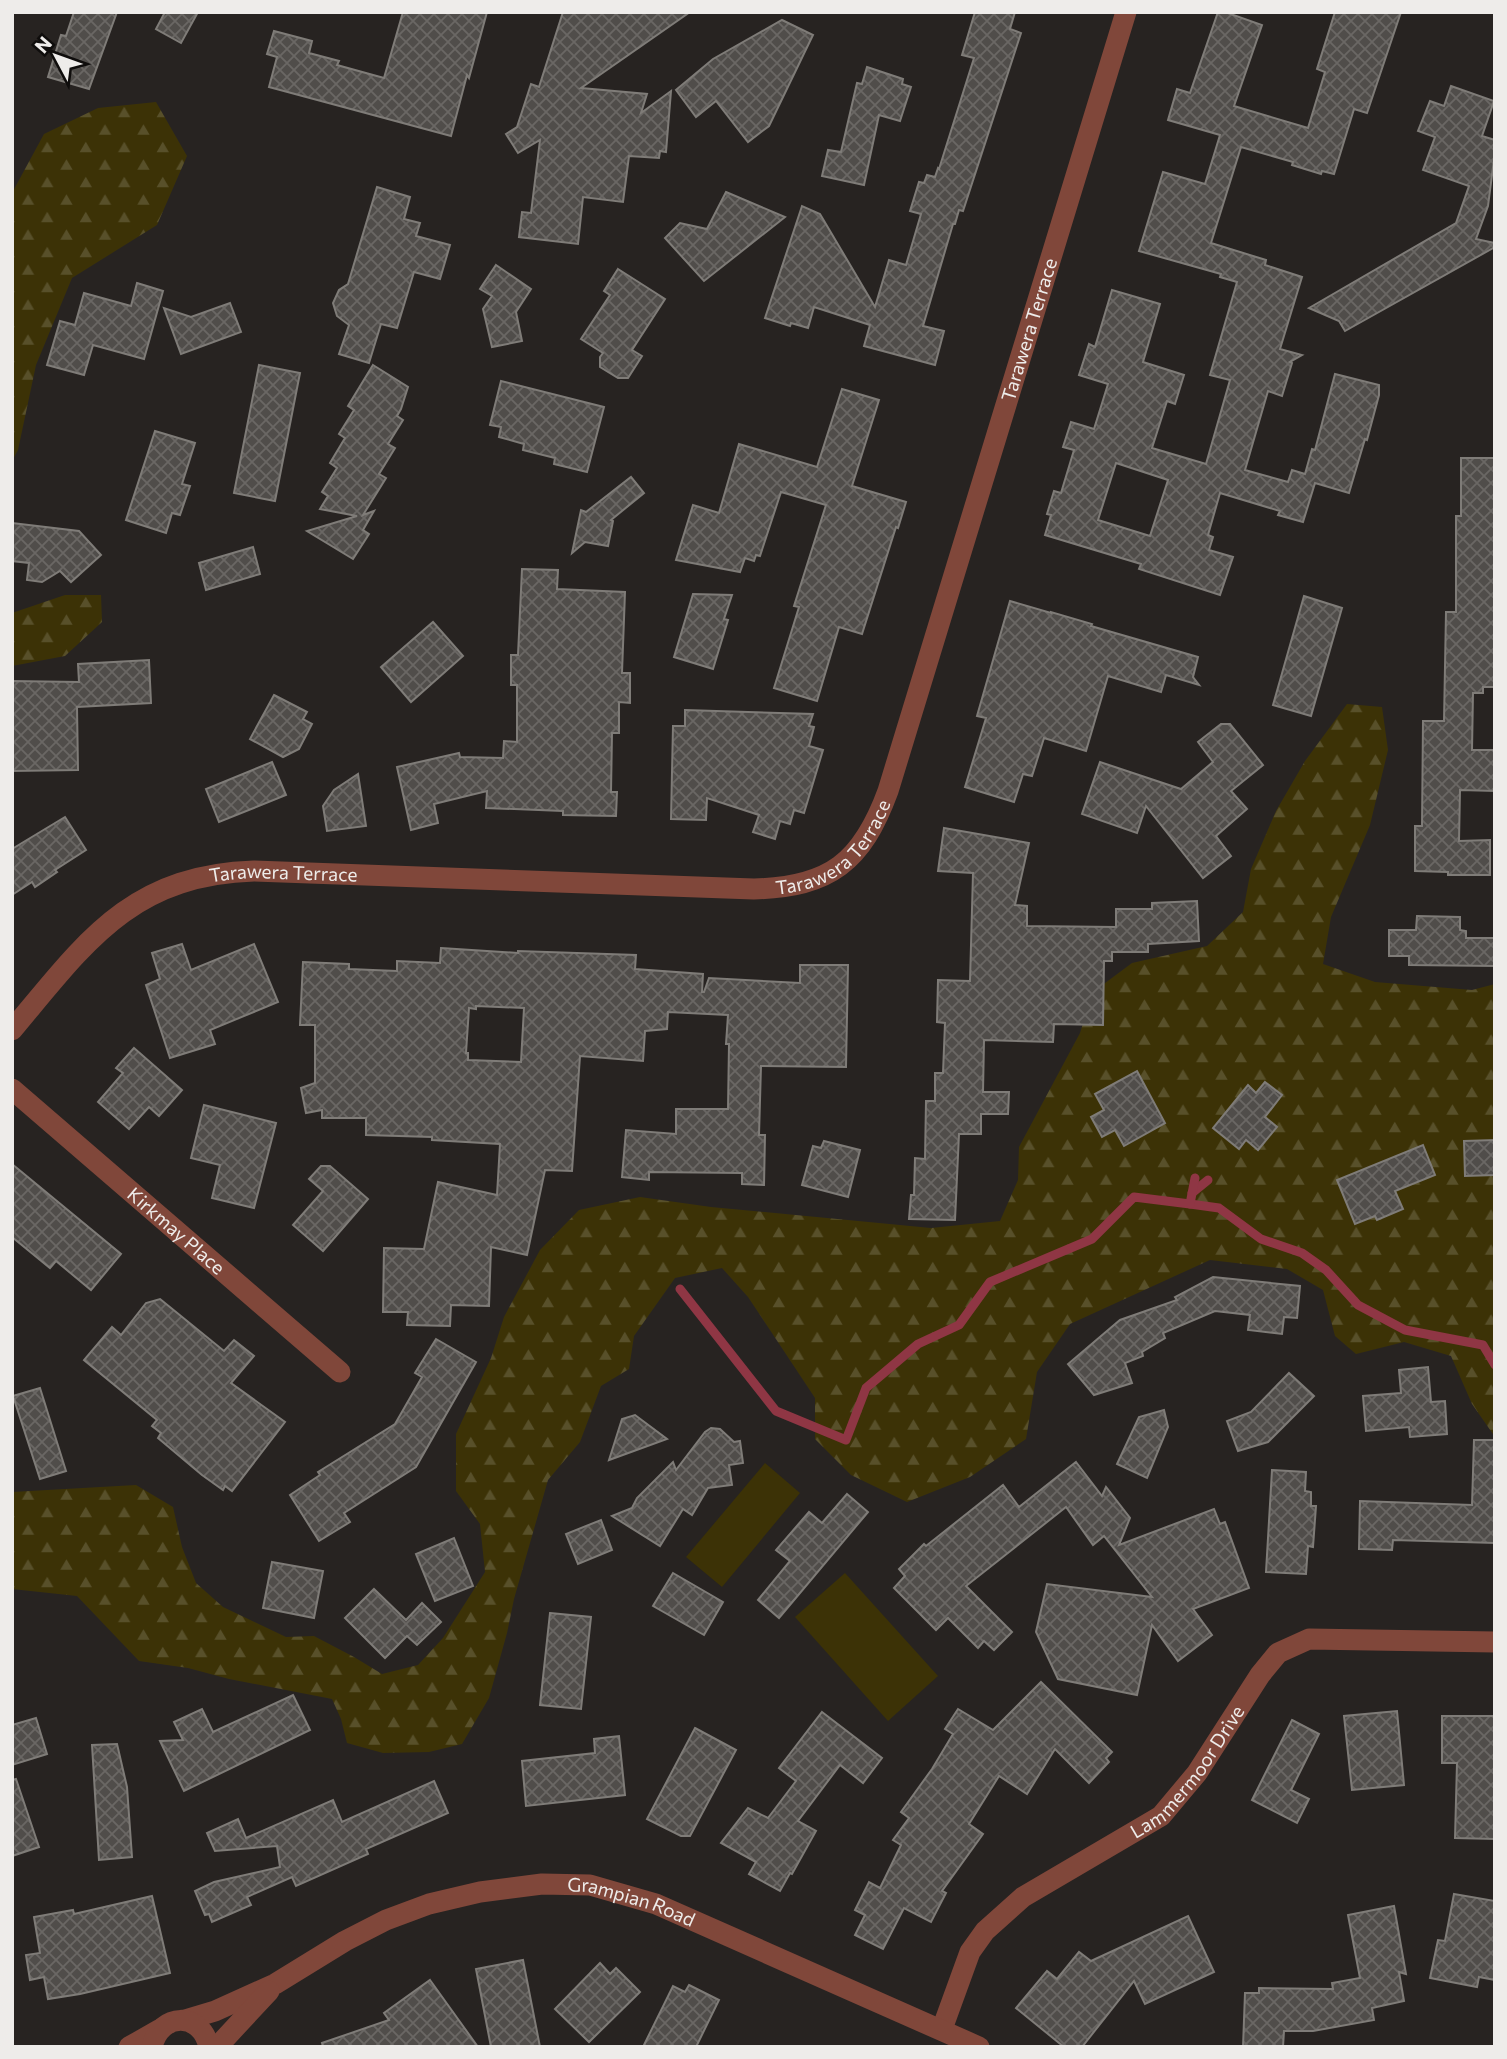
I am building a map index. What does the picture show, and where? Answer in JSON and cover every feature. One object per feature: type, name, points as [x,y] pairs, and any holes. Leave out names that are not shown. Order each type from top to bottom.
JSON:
[{"type":"street","name":"Tarawera Terrace","points":[[12,1030],[76,954],[123,911],[150,895],[204,875],[254,871],[780,888],[823,877],[842,865],[869,835],[888,791],[1126,12]]},
{"type":"street","name":"Kirkmay Place","points":[[12,1089],[340,1371]]},
{"type":"street","name":"Lammermoor Drive","points":[[942,2029],[970,1952],[985,1931],[1023,1897],[1161,1816],[1197,1773],[1260,1675],[1278,1653],[1309,1639],[1495,1642]]},
{"type":"street","name":"Grampian Road","points":[[155,2038],[166,2024],[215,2011],[275,1984],[345,1941],[386,1920],[429,1904],[480,1892],[542,1884],[590,1885],[656,1904],[979,2047]]},
{"type":"street","name":"Grampian Road","points":[[217,2047],[275,1984]]},
{"type":"street","points":[[185,2020],[202,2030],[209,2047]]},
{"type":"street","points":[[129,2047],[155,2038]]},
{"type":"green space","points":[[156,102],[187,156],[157,225],[72,278],[36,365],[18,450],[12,461],[12,193],[44,134],[98,108]]},
{"type":"green space","points":[[65,595],[101,595],[102,622],[65,656],[12,666],[12,613]]},
{"type":"green space","points":[[1347,704],[1382,707],[1388,750],[1370,825],[1331,917],[1323,964],[1375,982],[1472,990],[1495,984],[1495,1437],[1472,1404],[1451,1356],[1404,1342],[1356,1354],[1335,1336],[1323,1290],[1287,1269],[1210,1260],[1070,1324],[1037,1372],[1026,1439],[970,1477],[907,1502],[851,1475],[815,1439],[815,1398],[748,1297],[722,1268],[675,1278],[634,1336],[629,1369],[601,1386],[580,1442],[548,1480],[489,1698],[462,1744],[429,1752],[383,1753],[347,1743],[332,1699],[229,1679],[188,1668],[139,1661],[77,1596],[12,1589],[12,1492],[136,1485],[173,1507],[182,1547],[196,1583],[223,1607],[286,1637],[314,1636],[382,1674],[418,1665],[443,1638],[485,1572],[480,1524],[456,1491],[456,1434],[491,1358],[504,1317],[540,1250],[579,1210],[640,1197],[711,1207],[931,1228],[1000,1221],[1018,1180],[1019,1147],[1080,1033],[1093,992],[1132,963],[1207,946],[1243,912],[1251,869],[1276,811],[1305,761]]},
{"type":"green space","points":[[765,1463],[800,1493],[722,1587],[686,1557]]},
{"type":"green space","points":[[845,1573],[938,1676],[888,1721],[795,1617]]},
{"type":"building","points":[[74,12],[117,12],[89,89],[48,77],[61,35],[66,36]]},
{"type":"building","points":[[165,12],[198,12],[181,43],[156,29]]},
{"type":"building","points":[[403,12],[487,12],[451,136],[269,87],[277,57],[267,54],[274,31],[312,41],[309,53],[339,61],[337,65],[384,78]]},
{"type":"building","points":[[563,12],[690,12],[581,88],[647,94],[641,113],[671,91],[666,152],[660,151],[659,158],[629,156],[623,202],[583,197],[578,244],[519,237],[522,212],[531,213],[540,140],[518,153],[506,134],[517,127],[531,84],[539,87]]},
{"type":"building","points":[[975,12],[1015,12],[1010,29],[1021,33],[963,211],[959,210],[953,224],[923,326],[944,331],[935,365],[864,346],[870,325],[814,307],[808,328],[791,323],[790,326],[765,318],[802,206],[820,214],[875,307],[889,260],[906,265],[921,214],[910,211],[919,182],[924,183],[927,175],[935,177],[939,169],[974,58],[962,55]]},
{"type":"building","points":[[1218,12],[1225,12],[1262,25],[1234,106],[1308,128],[1325,72],[1317,69],[1335,12],[1401,12],[1367,113],[1354,109],[1334,174],[1322,171],[1321,174],[1292,165],[1293,162],[1241,147],[1211,243],[1266,260],[1265,265],[1302,277],[1280,349],[1302,355],[1290,362],[1292,363],[1282,396],[1268,391],[1245,470],[1288,482],[1292,470],[1305,474],[1312,449],[1315,450],[1335,374],[1379,385],[1379,395],[1367,440],[1365,439],[1349,493],[1315,483],[1303,522],[1278,515],[1280,511],[1220,493],[1208,535],[1213,537],[1209,550],[1233,557],[1220,595],[1139,569],[1141,564],[1045,535],[1051,515],[1047,514],[1054,491],[1061,493],[1074,450],[1063,447],[1071,422],[1094,429],[1108,384],[1079,375],[1089,344],[1095,347],[1112,290],[1160,304],[1143,362],[1184,375],[1175,404],[1167,401],[1152,448],[1206,464],[1230,380],[1210,375],[1237,282],[1220,277],[1221,274],[1139,251],[1163,172],[1205,184],[1220,135],[1168,120],[1177,89],[1190,93]],"holes":[[[1116,463],[1168,480],[1150,536],[1098,520]]]},
{"type":"building","points":[[782,20],[813,35],[769,126],[748,142],[716,101],[696,117],[676,90],[713,59]]},
{"type":"building","points":[[867,67],[903,79],[902,84],[911,87],[900,121],[879,115],[864,185],[822,176],[828,150],[841,152],[857,83],[862,84]]},
{"type":"building","points":[[1451,86],[1494,101],[1482,136],[1495,140],[1488,206],[1476,239],[1495,243],[1495,247],[1345,331],[1339,321],[1309,308],[1456,223],[1469,186],[1423,170],[1435,137],[1418,131],[1430,101],[1444,106]]},
{"type":"building","points":[[377,187],[410,197],[404,219],[420,223],[416,236],[450,245],[440,279],[414,272],[397,328],[381,324],[369,363],[339,354],[349,325],[337,316],[333,303],[339,290],[348,284]]},
{"type":"building","points":[[726,192],[785,217],[704,281],[665,238],[680,223],[707,229]]},
{"type":"building","points":[[496,265],[531,289],[516,312],[522,341],[492,347],[483,309],[492,296],[480,289]]},
{"type":"building","points":[[618,269],[665,299],[632,350],[642,356],[628,378],[618,378],[600,367],[603,353],[581,339],[610,295],[604,291]]},
{"type":"building","points":[[137,283],[163,291],[144,359],[93,345],[84,375],[47,365],[60,321],[75,325],[84,293],[131,306]]},
{"type":"building","points":[[230,303],[241,332],[181,354],[164,308],[191,317]]},
{"type":"building","points":[[259,365],[300,373],[275,501],[234,493]]},
{"type":"building","points":[[373,365],[408,387],[397,416],[403,420],[388,444],[395,448],[379,474],[386,478],[363,515],[374,511],[363,530],[369,534],[353,559],[307,531],[357,516],[320,509],[328,496],[322,492],[337,468],[330,463],[345,438],[339,434],[354,410],[348,406]]},
{"type":"building","points":[[501,381],[604,407],[587,472],[554,464],[555,458],[523,450],[524,444],[499,437],[501,427],[490,425]]},
{"type":"building","points":[[842,389],[879,400],[852,486],[906,502],[862,634],[839,627],[817,701],[774,688],[799,607],[794,606],[826,505],[781,492],[760,556],[756,555],[754,561],[745,558],[740,572],[676,560],[693,505],[719,513],[739,444],[817,467]]},
{"type":"building","points":[[155,431],[195,443],[182,484],[190,486],[180,515],[172,513],[166,533],[126,520]]},
{"type":"building","points":[[1461,458],[1495,458],[1495,687],[1483,687],[1483,693],[1473,693],[1472,750],[1495,750],[1495,791],[1460,790],[1459,841],[1490,840],[1490,875],[1448,875],[1448,872],[1415,871],[1415,826],[1422,826],[1423,721],[1444,721],[1446,612],[1456,612],[1456,516],[1461,516]]},
{"type":"building","points":[[631,477],[644,493],[611,520],[613,521],[608,546],[585,542],[572,553],[581,510],[586,512]]},
{"type":"building","points":[[12,523],[79,531],[101,555],[71,582],[60,571],[42,582],[27,580],[29,563],[12,561]]},
{"type":"building","points":[[253,547],[260,574],[206,590],[199,563]]},
{"type":"building","points":[[522,569],[558,570],[557,589],[625,592],[622,673],[630,673],[630,703],[619,702],[619,733],[612,733],[611,792],[617,792],[616,816],[563,815],[563,811],[486,808],[487,791],[434,804],[438,823],[411,830],[397,767],[459,753],[460,757],[503,758],[504,741],[517,742],[517,685],[511,685],[511,655],[518,655]]},
{"type":"building","points":[[693,594],[732,595],[724,619],[728,620],[713,669],[674,657]]},
{"type":"building","points":[[1304,596],[1342,608],[1311,716],[1273,705]]},
{"type":"building","points":[[1010,601],[1198,657],[1193,677],[1199,685],[1166,675],[1161,692],[1108,676],[1086,751],[1044,738],[1032,776],[1023,774],[1014,802],[965,787],[986,718],[977,716]]},
{"type":"building","points":[[433,622],[463,656],[411,702],[381,667]]},
{"type":"building","points":[[149,660],[151,703],[77,707],[78,770],[12,771],[12,681],[79,682],[78,664]]},
{"type":"building","points":[[274,695],[307,712],[303,719],[312,724],[299,749],[283,757],[250,739]]},
{"type":"building","points":[[685,710],[813,714],[809,726],[814,727],[809,746],[823,750],[804,813],[794,810],[790,824],[780,821],[775,839],[753,832],[759,815],[707,798],[706,820],[671,819],[673,726],[685,726]]},
{"type":"building","points":[[1221,724],[1230,724],[1263,765],[1231,791],[1247,809],[1216,836],[1231,856],[1203,878],[1146,806],[1137,833],[1082,814],[1100,762],[1181,789],[1213,762],[1198,742]]},
{"type":"building","points":[[272,762],[286,795],[219,822],[206,789]]},
{"type":"building","points":[[358,774],[366,826],[327,831],[323,806],[334,790]]},
{"type":"building","points":[[65,817],[86,850],[35,887],[32,882],[12,895],[12,849]]},
{"type":"building","points":[[944,828],[1029,843],[1015,905],[1027,906],[1027,926],[1116,927],[1116,909],[1152,909],[1152,903],[1197,901],[1199,941],[1148,944],[1148,952],[1112,952],[1112,961],[1104,961],[1103,1025],[1054,1024],[1053,1042],[984,1040],[983,1092],[1009,1092],[1008,1114],[981,1114],[981,1134],[959,1134],[955,1220],[909,1219],[911,1195],[914,1195],[915,1158],[925,1159],[926,1101],[935,1101],[935,1073],[943,1073],[945,1023],[937,1022],[938,980],[970,981],[973,873],[938,871]]},
{"type":"building","points":[[1417,916],[1460,917],[1460,930],[1466,931],[1466,938],[1495,938],[1495,966],[1409,965],[1409,956],[1389,956],[1389,930],[1416,930]]},
{"type":"building","points":[[182,944],[191,970],[254,944],[278,1002],[210,1030],[215,1044],[170,1058],[146,985],[160,979],[152,953]]},
{"type":"building","points":[[441,948],[518,953],[636,955],[635,969],[703,974],[702,992],[709,978],[800,983],[800,965],[848,965],[846,1067],[761,1066],[759,1135],[765,1135],[764,1185],[742,1184],[742,1173],[649,1172],[649,1180],[622,1177],[626,1130],[676,1134],[676,1109],[728,1109],[728,1015],[668,1012],[667,1029],[645,1031],[643,1061],[580,1056],[572,1171],[545,1170],[527,1255],[491,1247],[489,1306],[451,1305],[450,1326],[407,1325],[408,1312],[383,1312],[384,1248],[424,1249],[438,1182],[497,1195],[500,1144],[432,1140],[432,1137],[366,1135],[366,1118],[322,1118],[322,1110],[306,1113],[301,1088],[315,1083],[315,1025],[300,1025],[303,962],[349,964],[349,969],[397,971],[397,961],[440,963]],"holes":[[[469,1008],[524,1008],[521,1062],[468,1060],[466,1053]]]},
{"type":"building","points":[[134,1048],[182,1090],[159,1116],[149,1107],[129,1129],[98,1102],[123,1073],[116,1068]]},
{"type":"building","points":[[1137,1071],[1165,1123],[1124,1146],[1115,1130],[1102,1137],[1091,1117],[1104,1110],[1095,1094]]},
{"type":"building","points":[[1265,1082],[1282,1095],[1265,1117],[1277,1127],[1258,1150],[1246,1140],[1239,1149],[1213,1128],[1248,1085],[1256,1093]]},
{"type":"building","points":[[204,1105],[276,1123],[254,1208],[212,1198],[220,1165],[191,1158]]},
{"type":"building","points":[[1495,1140],[1495,1175],[1465,1176],[1464,1141]]},
{"type":"building","points":[[824,1141],[860,1150],[848,1197],[802,1185],[813,1146],[821,1148]]},
{"type":"building","points":[[1423,1145],[1435,1175],[1395,1191],[1403,1209],[1377,1220],[1375,1216],[1355,1224],[1337,1180]]},
{"type":"building","points":[[12,1164],[121,1254],[91,1290],[56,1261],[50,1268],[12,1237]]},
{"type":"building","points":[[321,1166],[330,1166],[368,1199],[323,1251],[293,1225],[323,1191],[309,1179]]},
{"type":"building","points":[[1213,1277],[1300,1286],[1297,1318],[1284,1317],[1282,1334],[1248,1330],[1250,1315],[1215,1311],[1163,1333],[1165,1338],[1142,1352],[1143,1356],[1125,1363],[1132,1383],[1094,1395],[1068,1364],[1120,1320],[1177,1300],[1175,1297]]},
{"type":"building","points":[[160,1299],[224,1351],[234,1340],[254,1356],[231,1383],[285,1422],[232,1491],[225,1486],[223,1490],[202,1475],[158,1438],[161,1433],[152,1426],[157,1420],[84,1360],[112,1327],[121,1335],[146,1303]]},
{"type":"building","points":[[436,1339],[476,1362],[416,1467],[344,1513],[350,1522],[319,1541],[290,1495],[320,1475],[318,1472],[395,1424],[422,1377],[415,1373]]},
{"type":"building","points":[[1428,1367],[1431,1402],[1445,1401],[1447,1434],[1410,1437],[1409,1427],[1366,1431],[1363,1396],[1401,1393],[1399,1370]]},
{"type":"building","points":[[1289,1373],[1314,1396],[1268,1442],[1238,1451],[1227,1421],[1251,1412]]},
{"type":"building","points":[[40,1388],[66,1471],[40,1479],[13,1396]]},
{"type":"building","points":[[1164,1410],[1168,1427],[1147,1478],[1117,1464],[1139,1417]]},
{"type":"building","points":[[635,1415],[667,1439],[609,1460],[622,1419]]},
{"type":"building","points":[[711,1428],[720,1429],[734,1442],[740,1441],[743,1463],[729,1465],[732,1485],[708,1488],[692,1515],[683,1509],[660,1546],[612,1516],[632,1508],[637,1498],[673,1462],[676,1470]]},
{"type":"building","points":[[1474,1440],[1495,1440],[1495,1543],[1393,1540],[1392,1550],[1359,1549],[1360,1501],[1472,1505]]},
{"type":"building","points":[[1076,1462],[1102,1496],[1106,1487],[1130,1518],[1119,1545],[1214,1509],[1220,1524],[1225,1522],[1249,1588],[1193,1609],[1212,1635],[1178,1661],[1152,1625],[1137,1695],[1058,1679],[1036,1632],[1047,1584],[1152,1597],[1104,1536],[1093,1545],[1066,1507],[966,1586],[1012,1632],[994,1650],[984,1641],[978,1648],[948,1618],[936,1630],[894,1588],[905,1576],[899,1569],[924,1544],[926,1546],[1003,1485],[1019,1507]]},
{"type":"building","points":[[1272,1470],[1306,1472],[1305,1491],[1311,1492],[1311,1506],[1316,1506],[1313,1547],[1308,1546],[1306,1574],[1266,1572]]},
{"type":"building","points":[[847,1494],[868,1512],[779,1618],[758,1600],[790,1561],[776,1550],[809,1512],[822,1523]]},
{"type":"building","points":[[601,1520],[612,1550],[578,1564],[566,1534]]},
{"type":"building","points":[[454,1538],[473,1586],[435,1601],[416,1554]]},
{"type":"building","points":[[272,1562],[323,1571],[314,1618],[263,1608]]},
{"type":"building","points":[[673,1573],[723,1602],[704,1635],[653,1606]]},
{"type":"building","points":[[374,1589],[406,1620],[422,1603],[441,1622],[417,1645],[407,1636],[385,1658],[345,1618]]},
{"type":"building","points":[[550,1613],[591,1617],[581,1709],[540,1705]]},
{"type":"building","points":[[1041,1682],[1112,1752],[1106,1758],[1109,1762],[1089,1783],[1055,1749],[1027,1794],[999,1776],[969,1824],[983,1834],[942,1891],[946,1893],[931,1922],[904,1908],[883,1949],[855,1935],[865,1915],[855,1910],[869,1882],[880,1888],[901,1845],[893,1840],[909,1818],[901,1812],[953,1734],[945,1729],[958,1709],[993,1730]]},
{"type":"building","points":[[293,1695],[310,1730],[184,1791],[160,1741],[183,1740],[174,1722],[202,1709],[213,1732]]},
{"type":"building","points":[[1397,1711],[1404,1785],[1352,1790],[1344,1716]]},
{"type":"building","points":[[822,1712],[882,1758],[863,1783],[840,1765],[798,1821],[816,1831],[780,1891],[749,1874],[756,1862],[721,1843],[748,1808],[768,1818],[796,1781],[779,1768]]},
{"type":"building","points":[[1442,1716],[1495,1716],[1495,1839],[1455,1838],[1457,1763],[1442,1763]]},
{"type":"building","points":[[36,1718],[47,1754],[12,1765],[12,1725]]},
{"type":"building","points":[[1292,1720],[1319,1734],[1291,1790],[1309,1799],[1297,1823],[1252,1800]]},
{"type":"building","points":[[695,1728],[736,1750],[690,1836],[681,1836],[647,1819]]},
{"type":"building","points":[[619,1736],[625,1795],[526,1806],[522,1761],[595,1753],[594,1739]]},
{"type":"building","points":[[117,1744],[127,1787],[132,1857],[99,1860],[92,1745]]},
{"type":"building","points":[[16,1779],[39,1847],[12,1856],[12,1780]]},
{"type":"building","points":[[434,1781],[448,1813],[366,1849],[368,1854],[296,1886],[292,1877],[247,1897],[251,1905],[212,1922],[209,1914],[205,1915],[195,1891],[214,1882],[280,1867],[277,1846],[215,1851],[207,1833],[238,1819],[246,1838],[333,1800],[342,1822]]},
{"type":"building","points":[[1454,1894],[1495,1901],[1495,1980],[1479,1977],[1477,1987],[1430,1978],[1438,1940],[1445,1941]]},
{"type":"building","points":[[152,1896],[170,1973],[48,1999],[44,1977],[30,1980],[26,1955],[40,1953],[34,1917],[73,1910],[74,1914]]},
{"type":"building","points":[[1394,1906],[1406,1974],[1399,1972],[1404,2001],[1372,2008],[1374,2020],[1313,2031],[1284,2031],[1283,2047],[1243,2047],[1245,1993],[1259,1993],[1259,1988],[1333,1989],[1332,1983],[1360,1978],[1348,1915]]},
{"type":"building","points":[[1188,1916],[1214,1972],[1145,2004],[1134,1981],[1082,2047],[1064,2047],[1016,2008],[1047,1971],[1057,1979],[1079,1952],[1091,1961]]},
{"type":"building","points":[[523,1960],[540,2047],[491,2047],[476,1969]]},
{"type":"building","points":[[600,1963],[610,1974],[616,1968],[640,1992],[589,2042],[555,2009]]},
{"type":"building","points":[[430,1980],[478,2047],[323,2047],[322,2043],[389,2020],[384,2013]]},
{"type":"building","points":[[689,1985],[719,2000],[696,2047],[643,2047],[673,1986],[685,1992]]},
{"type":"waterway","points":[[680,1289],[776,1411],[846,1440],[866,1388],[918,1344],[959,1325],[990,1282],[1092,1239],[1134,1197],[1190,1204],[1195,1178]]},
{"type":"waterway","points":[[1192,1193],[1208,1180]]},
{"type":"waterway","points":[[1190,1204],[1219,1208],[1261,1239],[1302,1253],[1326,1270],[1358,1305],[1405,1330],[1483,1345],[1495,1365]]}]
